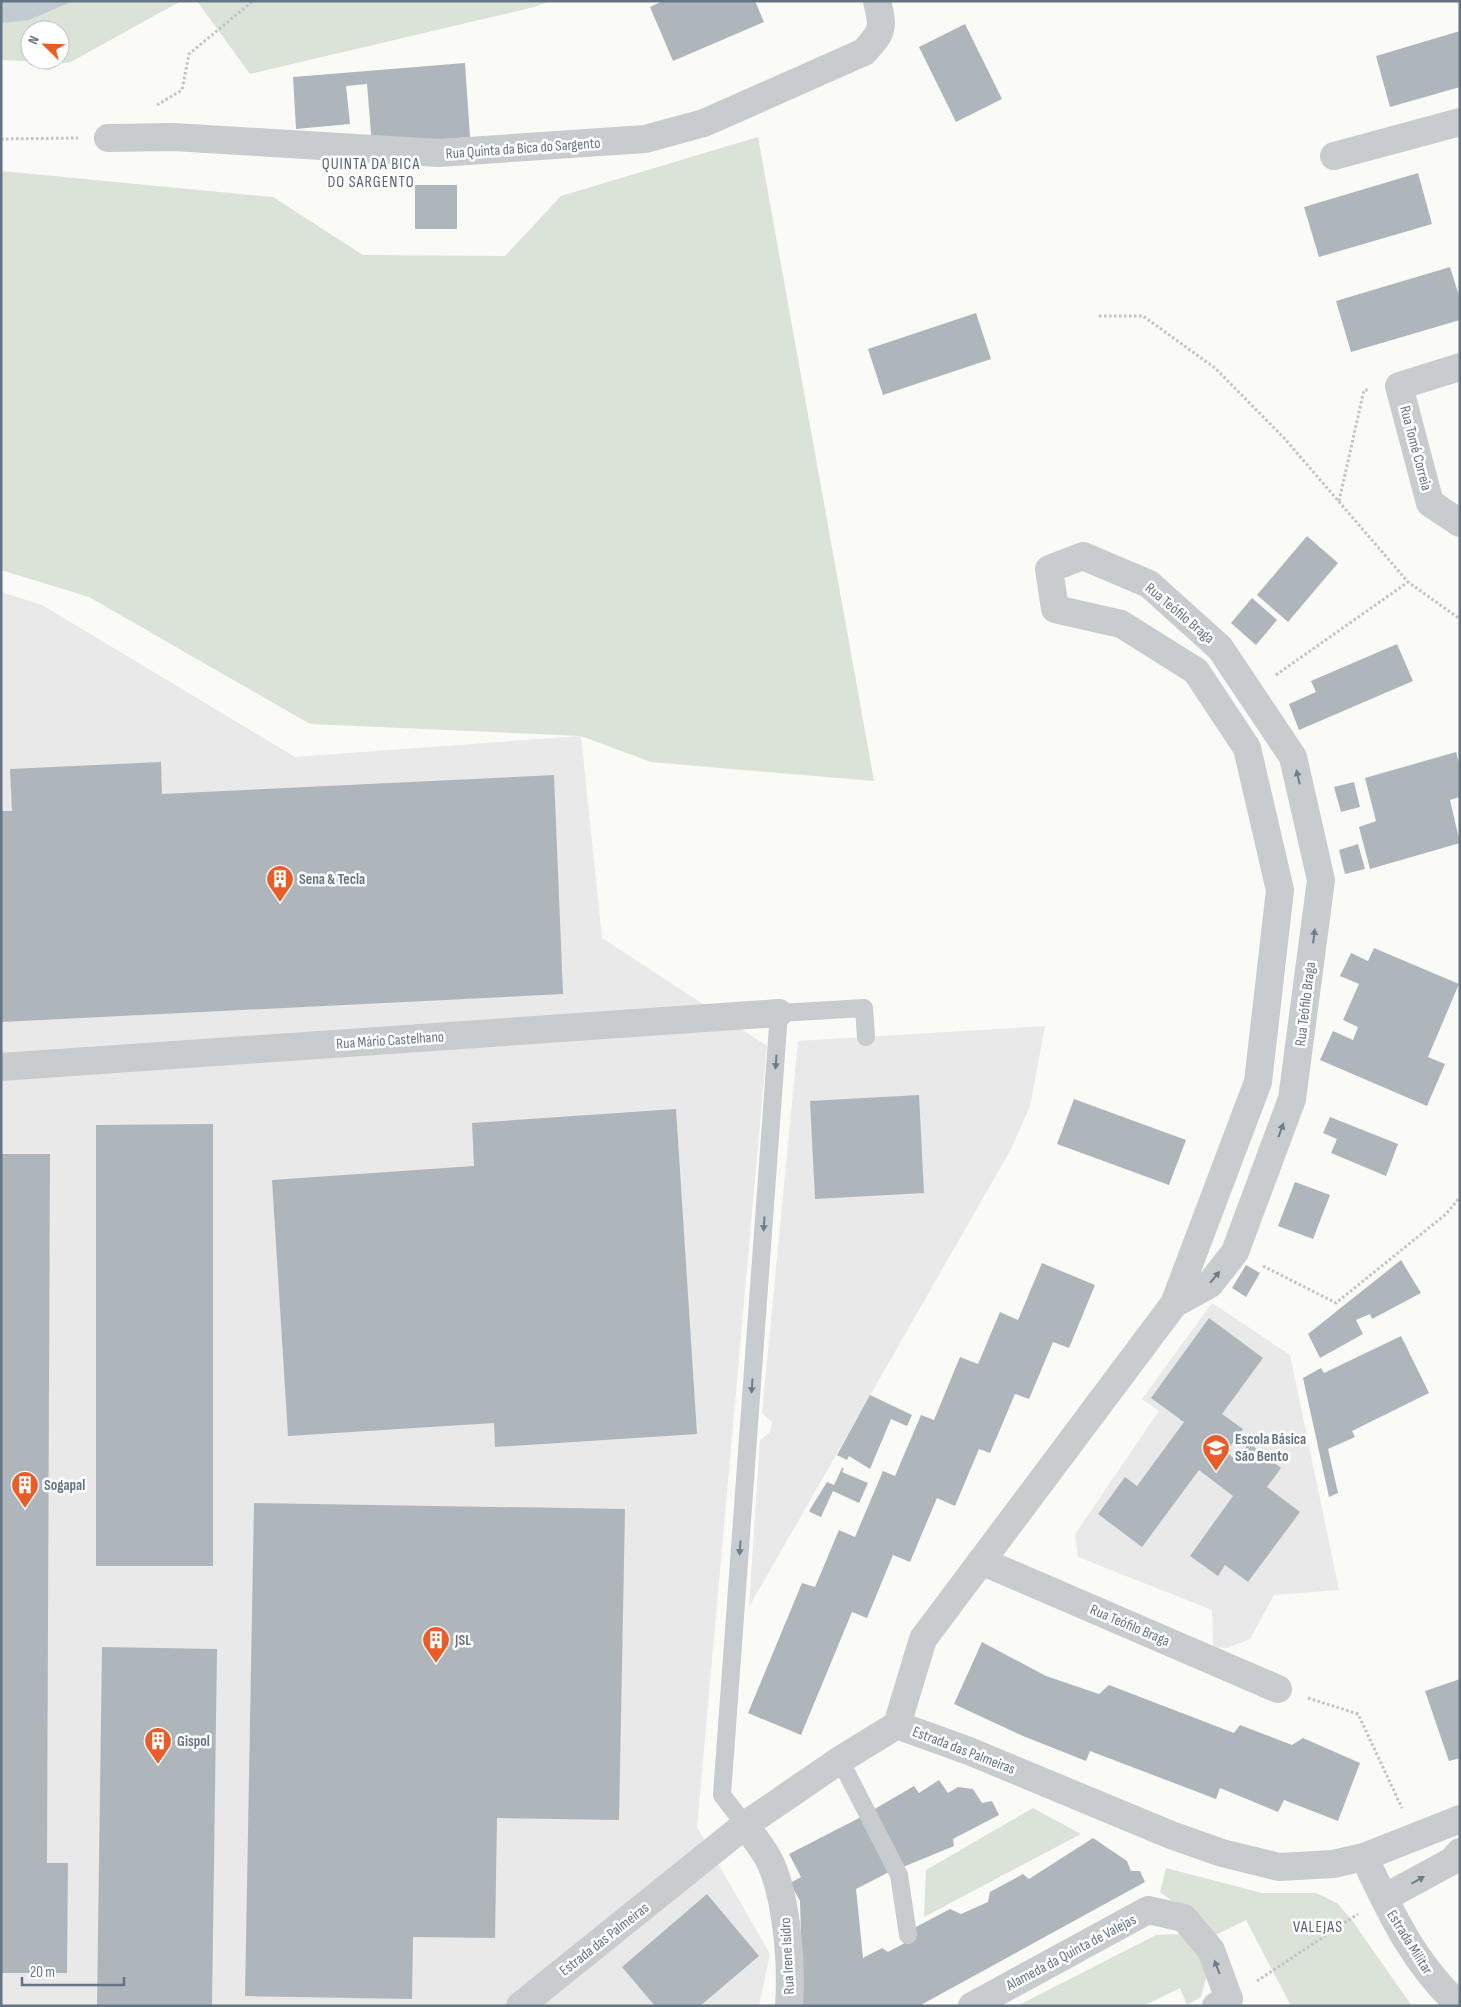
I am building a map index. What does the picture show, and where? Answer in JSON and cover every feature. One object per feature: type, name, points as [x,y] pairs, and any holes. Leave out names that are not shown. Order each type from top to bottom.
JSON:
[{"type":"street","name":"Rua Quinta da Bica do Sargento","points":[[108,138],[173,137],[439,153],[645,139],[704,122],[864,52],[879,36],[882,22],[877,1]]},
{"type":"street","points":[[1334,156],[1460,122]]},
{"type":"street","points":[[1399,386],[1460,366]]},
{"type":"street","name":"Rua Tomé Correia","points":[[1399,386],[1430,503],[1460,523]]},
{"type":"street","name":"Rua Teófilo Braga","points":[[896,1725],[923,1639],[1174,1304],[1258,1082],[1280,890],[1247,748],[1196,671],[1121,624],[1055,609],[1049,570],[1083,556],[1149,584],[1220,648],[1293,756],[1321,880],[1292,1099],[1235,1252],[1210,1284],[1174,1304]]},
{"type":"street","name":"Rua Mário Castelhano","points":[[1,1067],[779,1013]]},
{"type":"street","name":"Rua Teófilo Braga","points":[[981,1561],[1278,1688]]},
{"type":"street","name":"Estrada das Palmeiras","points":[[520,2006],[745,1825],[840,1760],[896,1725],[969,1750],[1222,1854],[1279,1867],[1334,1864],[1364,1857]]},
{"type":"street","points":[[1364,1857],[1423,1832],[1460,1819]]},
{"type":"street","name":"Rua Irene Isidro","points":[[745,1825],[771,1864],[786,1915],[789,2006]]},
{"type":"street","name":"Estrada Militar","points":[[1384,1898],[1457,1857],[1446,1836],[1423,1832]]},
{"type":"street","name":"Estrada Militar","points":[[1364,1857],[1384,1898],[1418,1959],[1439,1987],[1460,2006]]},
{"type":"street","name":"Alameda da Quinta de Valejas","points":[[972,2006],[1148,1910],[1184,1918],[1211,1950],[1226,2003]]},
{"type":"lane","points":[[745,1825],[722,1795],[779,1013],[864,1008],[866,1037]]},
{"type":"lane","points":[[840,1760],[899,1875],[908,1935]]},
{"type":"path","points":[[150,110],[182,90],[189,54],[253,1]]},
{"type":"path","points":[[1,139],[108,138]]},
{"type":"path","points":[[1100,316],[1143,316],[1215,368],[1286,439],[1408,582],[1460,619]]},
{"type":"path","points":[[1339,501],[1364,390],[1399,386]]},
{"type":"path","points":[[1250,693],[1408,582]]},
{"type":"path","points":[[1235,1252],[1336,1303],[1446,1214],[1460,1198]]},
{"type":"path","points":[[1278,1688],[1358,1714],[1423,1832]]},
{"type":"path","points":[[1226,2003],[1384,1898]]},
{"type":"shaded area","points":[[1,1],[181,1],[70,62],[70,20],[20,20],[20,61],[1,60]]},
{"type":"shaded area","points":[[1,1],[73,1],[29,20],[1,23]]},
{"type":"shaded area","points":[[197,1],[550,1],[534,7],[250,74]]},
{"type":"shaded area","points":[[758,137],[874,781],[651,762],[581,736],[310,724],[89,597],[1,570],[1,171],[273,197],[363,255],[505,256],[561,196]]},
{"type":"shaded area","points":[[1,592],[42,605],[295,757],[581,736],[602,938],[767,1046],[697,1827],[770,1954],[759,2006],[1,2006]]},
{"type":"shaded area","points":[[1045,1026],[1030,1106],[1011,1149],[749,1607],[760,1440],[770,1432],[772,1422],[762,1413],[798,1041]]},
{"type":"shaded area","name":"Escola Básica São Bento","points":[[1212,1303],[1290,1355],[1339,1590],[1274,1595],[1250,1639],[1227,1648],[1213,1647],[1212,1610],[1078,1557],[1075,1534],[1159,1411],[1142,1399]]},
{"type":"shaded area","points":[[1033,1808],[1081,1834],[924,1917],[926,1870]]},
{"type":"shaded area","points":[[1166,1868],[1262,1893],[1316,1893],[1337,1903],[1351,1919],[1412,2006],[1291,2006],[1246,1920],[1216,1935],[1160,1892]]},
{"type":"shaded area","points":[[1185,1934],[1208,1970],[1201,1997],[1187,2005],[1180,1988],[1143,2006],[1017,2006],[1156,1935]]},
{"type":"building","points":[[663,1],[755,1],[764,22],[673,61],[650,7]]},
{"type":"building","points":[[965,24],[1002,99],[956,122],[919,47]]},
{"type":"building","points":[[1460,31],[1460,87],[1390,107],[1376,56]]},
{"type":"building","points":[[465,63],[470,137],[372,145],[367,84],[346,86],[350,124],[296,129],[293,77]]},
{"type":"building","points":[[1418,173],[1432,224],[1319,257],[1304,207]]},
{"type":"building","points":[[415,185],[457,185],[457,229],[415,229]]},
{"type":"building","points":[[1450,267],[1460,299],[1460,320],[1351,352],[1336,301]]},
{"type":"building","points":[[976,313],[991,359],[883,395],[868,349]]},
{"type":"building","points":[[1307,536],[1338,563],[1288,622],[1257,595]]},
{"type":"building","points":[[1252,598],[1277,620],[1256,645],[1231,623]]},
{"type":"building","points":[[1397,644],[1413,681],[1299,730],[1289,704],[1316,692],[1311,681]]},
{"type":"building","points":[[1456,752],[1460,766],[1460,797],[1450,800],[1460,843],[1370,869],[1359,827],[1376,821],[1365,778]]},
{"type":"building","name":"Sena & Tecla","points":[[161,762],[162,794],[554,775],[563,994],[1,1022],[1,811],[12,811],[10,769]]},
{"type":"building","points":[[1354,782],[1360,807],[1341,812],[1334,787]]},
{"type":"building","points":[[1358,844],[1365,869],[1345,874],[1339,850]]},
{"type":"building","points":[[1374,948],[1459,984],[1428,1057],[1445,1064],[1427,1106],[1320,1060],[1333,1031],[1353,1040],[1358,1027],[1343,1020],[1359,984],[1340,976],[1351,953],[1368,961]]},
{"type":"building","points":[[919,1095],[924,1193],[815,1199],[810,1101]]},
{"type":"building","points":[[1074,1099],[1186,1140],[1169,1185],[1057,1144]]},
{"type":"building","points":[[676,1109],[697,1434],[495,1447],[494,1423],[288,1436],[272,1180],[474,1166],[472,1123]]},
{"type":"building","points":[[1330,1117],[1398,1144],[1386,1176],[1331,1153],[1337,1139],[1323,1133]]},
{"type":"building","points":[[213,1124],[213,1566],[96,1566],[96,1125]]},
{"type":"building","name":"Sogapal","points":[[1,1154],[50,1154],[47,1863],[68,1863],[67,1973],[1,1973]]},
{"type":"building","points":[[1295,1182],[1330,1195],[1313,1239],[1278,1226]]},
{"type":"building","points":[[1401,1260],[1421,1293],[1372,1319],[1370,1314],[1356,1320],[1363,1334],[1320,1358],[1308,1334]]},
{"type":"building","points":[[1042,1263],[1095,1285],[1069,1348],[1053,1342],[1029,1399],[1015,1394],[990,1453],[979,1449],[955,1506],[937,1498],[910,1562],[893,1555],[867,1618],[852,1612],[801,1735],[748,1713],[802,1583],[815,1587],[839,1530],[855,1537],[883,1471],[895,1476],[921,1415],[934,1420],[960,1357],[978,1364],[1000,1312],[1018,1320]]},
{"type":"building","points":[[1246,1265],[1260,1273],[1246,1297],[1232,1288]]},
{"type":"building","points":[[1209,1318],[1263,1358],[1222,1414],[1243,1429],[1226,1452],[1236,1460],[1249,1443],[1281,1468],[1267,1487],[1300,1512],[1248,1582],[1225,1565],[1218,1576],[1190,1556],[1233,1496],[1199,1470],[1142,1547],[1098,1514],[1125,1477],[1137,1486],[1184,1422],[1151,1398]]},
{"type":"building","points":[[1401,1336],[1429,1393],[1352,1431],[1355,1437],[1328,1449],[1338,1493],[1329,1497],[1303,1378],[1321,1368],[1324,1373]]},
{"type":"building","points":[[870,1395],[912,1415],[907,1426],[891,1419],[870,1469],[849,1456],[847,1460],[837,1455]]},
{"type":"building","points":[[842,1468],[844,1468],[842,1472],[868,1483],[859,1503],[833,1491],[821,1517],[809,1511],[827,1482],[834,1485]]},
{"type":"building","name":"JSL","points":[[254,1503],[625,1509],[619,1820],[497,1818],[495,1938],[413,1937],[412,1999],[245,1996]]},
{"type":"building","points":[[982,1642],[1046,1676],[1099,1694],[1109,1685],[1234,1733],[1240,1725],[1292,1745],[1303,1738],[1360,1763],[1338,1821],[1284,1800],[1278,1812],[1220,1788],[1216,1799],[1090,1751],[1086,1761],[1023,1736],[954,1704]]},
{"type":"building","name":"Gispol","points":[[102,1647],[217,1649],[212,2006],[97,2006]]},
{"type":"building","points":[[1460,1679],[1460,1758],[1449,1761],[1425,1691]]},
{"type":"building","points":[[939,1780],[948,1793],[958,1787],[973,1789],[982,1803],[992,1801],[999,1815],[953,1839],[954,1846],[903,1867],[873,1810],[914,1786],[919,1793]]},
{"type":"building","points":[[865,1815],[893,1870],[856,1889],[863,1958],[882,1948],[888,1952],[914,1938],[916,1927],[950,1909],[961,1914],[988,1902],[990,1892],[1023,1874],[1029,1879],[1093,1838],[1127,1861],[1131,1871],[1140,1871],[1145,1882],[919,2006],[803,2006],[800,1901],[790,1883],[801,1877],[789,1854]]},
{"type":"building","points":[[707,1894],[759,1956],[700,2006],[655,2006],[622,1967]]},
{"type":"place","name":"Sena & Tecla","points":[[280,903]]},
{"type":"place","name":"Escola Básica São Bento","points":[[1216,1472]]},
{"type":"place","name":"Sogapal","points":[[25,1509]]},
{"type":"place","name":"JSL","points":[[436,1664]]},
{"type":"place","name":"Gispol","points":[[158,1765]]},
{"type":"district","name":"QUINTA DA BICA DO SARGENTO","points":[[371,172]]},
{"type":"district","name":"VALEJAS","points":[[1318,1926]]}]
